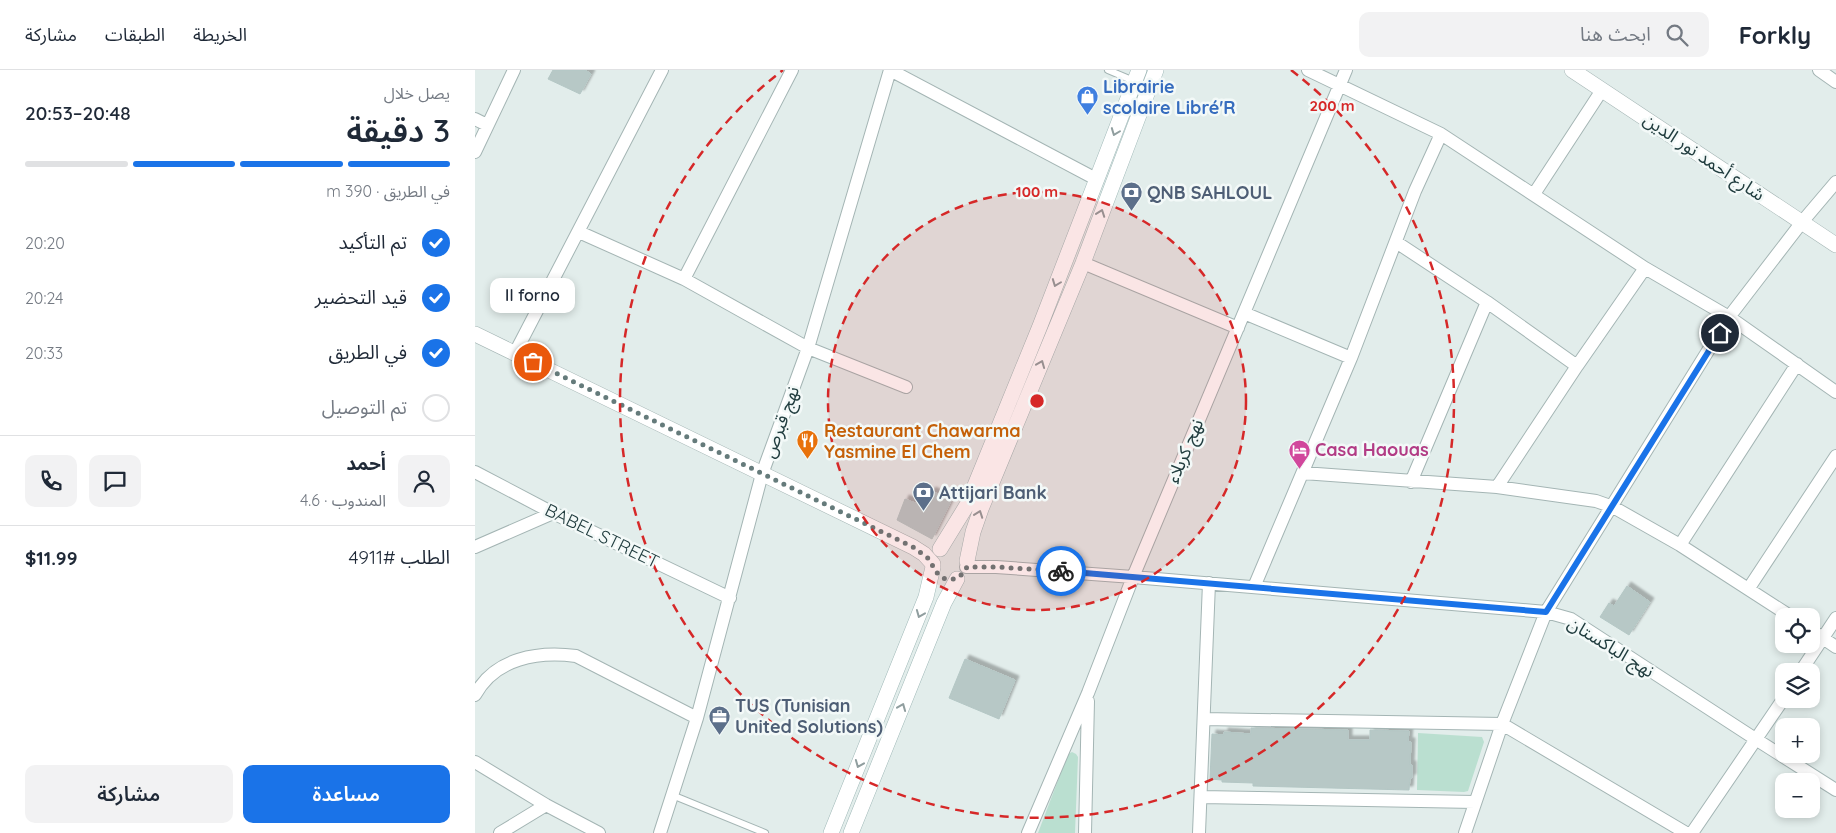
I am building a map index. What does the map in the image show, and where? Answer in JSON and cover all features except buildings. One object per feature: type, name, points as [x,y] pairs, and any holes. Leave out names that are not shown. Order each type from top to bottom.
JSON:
[{"type":"main road","points":[[851,833],[944,603],[963,569],[981,509],[1083,262],[1157,70]]},
{"type":"main road","name":"شارع أحمد نور الدين","points":[[1572,70],[1836,245]]},
{"type":"main road","points":[[831,833],[926,597],[936,558],[967,505],[1040,326],[1137,76]]},
{"type":"main road","points":[[475,334],[936,558]]},
{"type":"main road","points":[[949,546],[959,548],[963,552],[963,569],[951,580],[940,577],[936,558],[949,546]]},
{"type":"street","points":[[475,152],[514,70]]},
{"type":"street","points":[[515,353],[662,70]]},
{"type":"street","points":[[684,279],[792,70]]},
{"type":"street","points":[[890,70],[1096,179]]},
{"type":"street","name":"نهج قبرص","points":[[660,833],[697,718],[762,474],[807,348],[890,70]]},
{"type":"street","points":[[1307,70],[1340,84],[1441,134],[1645,268],[1729,317],[1836,392]]},
{"type":"street","name":"نهج كربلاء","points":[[1027,833],[1088,693],[1133,577],[1346,70]]},
{"type":"street","points":[[1819,70],[1836,82]]},
{"type":"street","points":[[1534,194],[1602,90]]},
{"type":"street","points":[[475,119],[487,125]]},
{"type":"street","points":[[1254,587],[1351,358],[1415,191],[1441,134]]},
{"type":"street","points":[[1465,833],[1503,724],[1546,612],[1613,507],[1729,317],[1802,222],[1836,182]]},
{"type":"street","points":[[579,232],[684,279],[807,348],[906,387]]},
{"type":"street","points":[[1396,242],[1487,302],[1577,366]]},
{"type":"street","points":[[1083,262],[1238,328]]},
{"type":"street","points":[[1497,487],[1645,268]]},
{"type":"street","points":[[1411,482],[1487,302]]},
{"type":"street","points":[[1244,313],[1351,358]]},
{"type":"street","points":[[1680,545],[1797,364]]},
{"type":"street","points":[[1749,588],[1836,456]]},
{"type":"street","name":"BABEL STREET","points":[[475,472],[553,513],[730,598]]},
{"type":"street","points":[[1303,473],[1497,487],[1589,500],[1613,507],[1680,545],[1778,608]]},
{"type":"street","points":[[475,547],[553,513]]},
{"type":"street","name":"نهج الباكستان","points":[[963,569],[996,567],[1133,577],[1546,612],[1571,619],[1836,790]]},
{"type":"street","points":[[1199,833],[1209,583]]},
{"type":"street","points":[[1806,663],[1836,618]]},
{"type":"street","points":[[1820,636],[1836,647]]},
{"type":"street","points":[[475,695],[489,676],[503,666],[537,655],[555,653],[576,656],[697,718]]},
{"type":"street","points":[[1085,833],[1088,693]]},
{"type":"street","points":[[1692,833],[1778,708]]},
{"type":"street","points":[[1204,719],[1503,724],[1686,833]]},
{"type":"street","points":[[475,762],[546,805],[599,833]]},
{"type":"street","points":[[1201,797],[1475,802]]},
{"type":"street","points":[[500,833],[546,805]]},
{"type":"lane","points":[[1108,70],[1137,76]]},
{"type":"lane","points":[[672,795],[765,833]]},
{"type":"green space","points":[[1418,733],[1482,737],[1484,742],[1468,791],[1417,790]]},
{"type":"green space","points":[[1072,752],[1078,757],[1075,833],[1038,833],[1068,754]]},
{"type":"way so far","points":[[533,362],[919,550],[933,564],[940,577],[945,579],[951,580],[961,576],[967,567],[1061,571]]},
{"type":"place","name":"Librairie scolaire Libré'R","points":[[1087,116]]},
{"type":"place","name":"QNB SAHLOUL","points":[[1131,212]]},
{"type":"place","name":"Il forno","points":[[533,362]]},
{"type":"place","name":"Restaurant Chawarma Yasmine El Chem","points":[[808,460]]},
{"type":"place","name":"Casa Haouas","points":[[1299,469]]},
{"type":"place","name":"Attijari Bank","points":[[923,512]]},
{"type":"place","name":"TUS (Tunisian United Solutions)","points":[[719,735]]},
{"type":"route","points":[[1061,571],[1546,612],[1720,333]]}]
